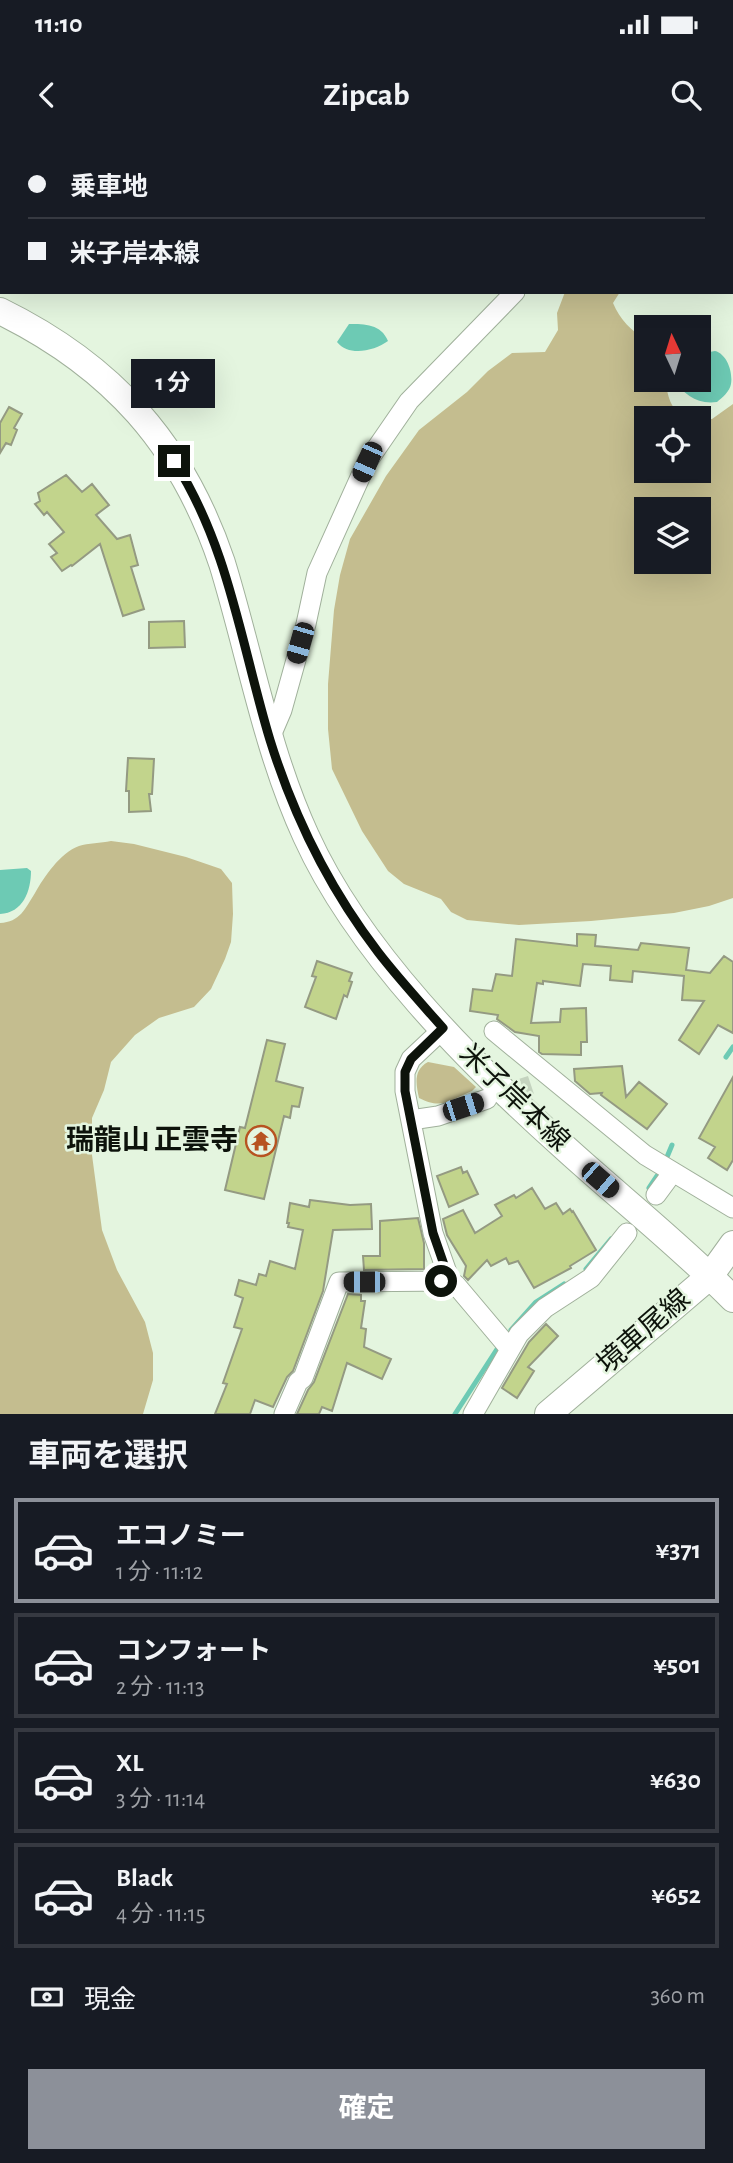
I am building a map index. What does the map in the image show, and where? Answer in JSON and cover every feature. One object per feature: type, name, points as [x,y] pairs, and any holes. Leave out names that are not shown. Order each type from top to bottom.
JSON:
[{"type":"main road","name":"米子岸本線","points":[[0,311],[34,328],[85,361],[149,424],[184,476],[213,536],[222,563],[287,791],[306,837],[339,896],[377,952],[471,1059],[562,1146],[731,1297]]},
{"type":"main road","name":"境車尾線","points":[[548,1414],[710,1276],[733,1244]]},
{"type":"street","points":[[270,738],[282,709],[317,573],[367,462],[409,401],[512,294]]},
{"type":"street","points":[[443,1028],[411,1059],[405,1072],[405,1091],[433,1233],[450,1282]]},
{"type":"street","points":[[494,1031],[540,1081],[645,1155],[733,1208]]},
{"type":"street","points":[[411,1121],[438,1116],[487,1099]]},
{"type":"street","points":[[656,1195],[673,1172]]},
{"type":"street","points":[[473,1414],[506,1344],[545,1308],[591,1278],[627,1233]]},
{"type":"street","points":[[284,1414],[298,1382],[303,1378],[339,1282],[450,1282],[456,1285],[506,1344]]},
{"type":"shaded area","points":[[564,294],[619,294],[613,303],[619,315],[634,330],[634,392],[668,392],[673,406],[634,406],[634,483],[711,483],[711,419],[733,404],[733,898],[709,906],[674,913],[591,921],[519,925],[467,920],[451,912],[441,899],[404,884],[388,871],[362,831],[332,769],[328,729],[328,684],[334,610],[350,539],[386,476],[419,430],[512,353],[545,352],[558,330],[557,313]]},
{"type":"shaded area","points":[[111,841],[186,857],[221,869],[232,883],[231,942],[211,989],[194,1007],[159,1018],[135,1035],[111,1062],[104,1090],[92,1118],[92,1155],[102,1230],[117,1270],[145,1322],[153,1353],[153,1380],[143,1414],[0,1414],[0,923],[21,914],[48,873],[65,854],[86,844]]},
{"type":"shaded area","points":[[428,1062],[454,1067],[476,1087],[446,1102],[427,1102],[419,1098],[418,1073]]},
{"type":"water","points":[[349,324],[377,328],[388,341],[369,350],[348,350],[337,342]]},
{"type":"water","points":[[711,352],[719,353],[728,364],[731,384],[717,402],[703,402],[685,392],[711,392]]},
{"type":"water","points":[[27,868],[31,871],[31,879],[24,900],[15,910],[0,914],[0,870]]},
{"type":"building","points":[[9,407],[22,414],[14,428],[17,430],[11,445],[6,443],[0,453],[0,423]]},
{"type":"building","points":[[66,475],[82,492],[92,484],[109,505],[96,515],[117,539],[130,535],[138,565],[131,567],[144,609],[123,616],[100,544],[62,571],[51,557],[57,553],[49,544],[64,532],[47,512],[44,515],[35,504],[40,501],[38,493]]},
{"type":"building","points":[[184,621],[185,647],[149,648],[149,622]]},
{"type":"building","points":[[128,758],[154,759],[152,794],[149,794],[151,811],[129,812],[129,791],[126,791]]},
{"type":"building","points":[[577,934],[596,935],[595,946],[638,950],[641,943],[689,948],[686,970],[710,973],[724,956],[733,962],[733,1033],[718,1025],[699,1054],[679,1040],[704,1001],[682,1000],[684,976],[633,971],[632,982],[610,980],[611,966],[583,964],[580,986],[543,981],[543,984],[537,983],[531,1023],[560,1022],[561,1009],[586,1008],[587,1042],[581,1042],[581,1055],[542,1054],[539,1052],[539,1036],[515,1032],[497,1019],[498,1015],[470,1011],[473,989],[492,991],[496,974],[512,976],[516,939],[577,946]]},
{"type":"building","points":[[317,961],[352,973],[347,997],[344,995],[336,1019],[305,1007],[316,977],[312,976]]},
{"type":"building","points":[[267,1040],[285,1044],[276,1081],[303,1088],[299,1107],[292,1106],[290,1118],[284,1116],[264,1199],[225,1190],[240,1127],[245,1128]]},
{"type":"building","points":[[622,1066],[626,1097],[639,1082],[667,1104],[647,1129],[601,1095],[602,1093],[590,1094],[575,1081],[574,1069]]},
{"type":"building","points":[[733,1077],[733,1160],[727,1170],[708,1158],[715,1147],[699,1138]]},
{"type":"building","points":[[461,1167],[463,1173],[467,1171],[478,1194],[449,1207],[437,1176]]},
{"type":"building","points":[[532,1188],[545,1209],[556,1203],[563,1214],[570,1209],[573,1211],[596,1250],[570,1266],[571,1268],[534,1288],[518,1261],[509,1264],[506,1258],[491,1266],[487,1260],[468,1280],[464,1276],[466,1266],[447,1235],[443,1219],[463,1210],[475,1233],[502,1216],[495,1205],[514,1195],[516,1198]]},
{"type":"building","points":[[310,1200],[350,1205],[371,1204],[372,1229],[333,1230],[323,1291],[293,1371],[287,1377],[273,1407],[255,1400],[250,1414],[215,1414],[227,1384],[223,1383],[242,1329],[234,1327],[243,1298],[235,1295],[239,1280],[256,1285],[259,1274],[266,1276],[270,1261],[295,1269],[303,1230],[288,1227],[290,1203],[309,1207]]},
{"type":"building","points":[[418,1218],[424,1243],[424,1269],[364,1270],[363,1256],[380,1256],[380,1221]]},
{"type":"building","points":[[348,1294],[361,1295],[361,1301],[365,1301],[361,1328],[366,1329],[364,1347],[391,1359],[382,1379],[347,1363],[332,1411],[322,1407],[319,1414],[297,1414],[314,1382]]},
{"type":"building","points":[[546,1324],[558,1336],[528,1367],[534,1371],[517,1398],[502,1388],[529,1342]]},
{"type":"waterway","points":[[726,1057],[733,1047]]},
{"type":"waterway","points":[[667,1157],[672,1145]]},
{"type":"waterway","points":[[649,1188],[657,1176]]},
{"type":"waterway","points":[[586,1269],[611,1239]]},
{"type":"waterway","points":[[511,1330],[536,1302],[564,1284]]},
{"type":"waterway","points":[[455,1414],[501,1343]]},
{"type":"tunnel","points":[[495,1097],[531,1085]]},
{"type":"place","name":"瑞龍山 正雲寺","points":[[261,1141]]},
{"type":"route","points":[[174,461],[201,508],[213,536],[270,738],[287,791],[306,837],[346,907],[377,952],[443,1028],[411,1059],[405,1072],[405,1091],[433,1233],[450,1282],[441,1281]]}]
